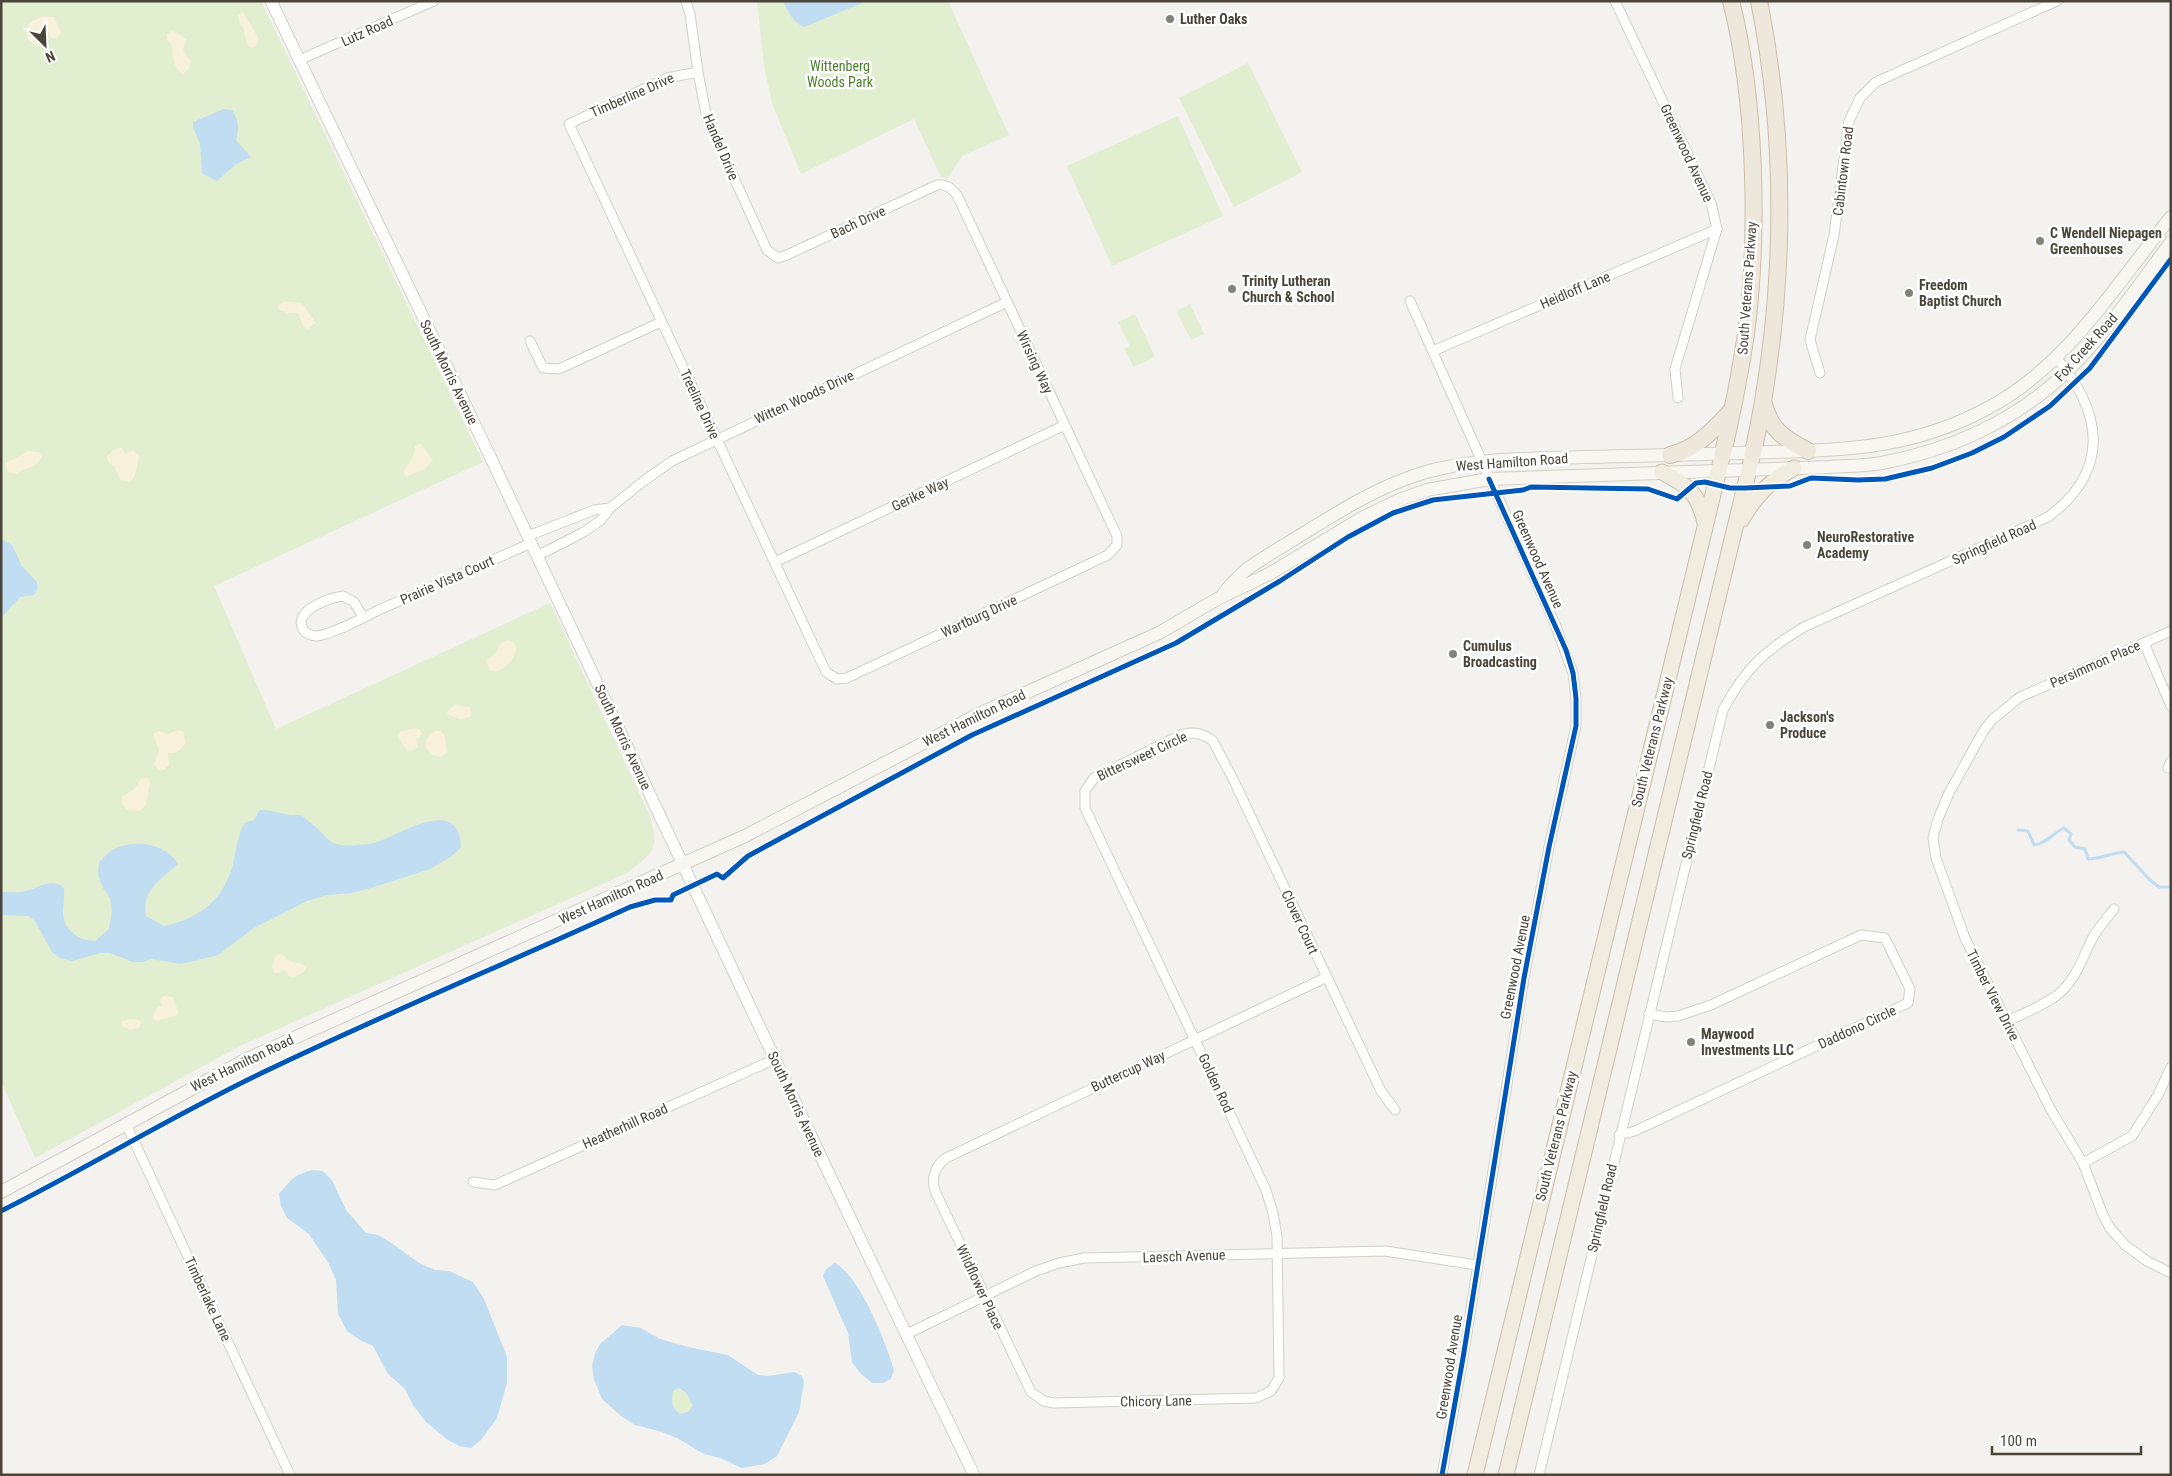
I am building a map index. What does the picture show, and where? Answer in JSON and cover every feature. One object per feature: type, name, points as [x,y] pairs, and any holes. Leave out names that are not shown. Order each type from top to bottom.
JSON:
[{"type":"highway","name":"South Veterans Parkway","points":[[1475,1475],[1650,748],[1706,528],[1733,409],[1747,316],[1751,270],[1753,188],[1747,97],[1731,1]]},
{"type":"highway","name":"South Veterans Parkway","points":[[1506,1475],[1750,469],[1764,401],[1773,341],[1780,229],[1778,151],[1772,86],[1759,1]]},
{"type":"highway","points":[[1764,401],[1772,426],[1784,437],[1808,451]]},
{"type":"highway","points":[[1670,455],[1696,445],[1733,409]]},
{"type":"highway","points":[[1734,534],[1752,502],[1764,488],[1794,468]]},
{"type":"highway","points":[[1662,472],[1678,480],[1696,496],[1706,528]]},
{"type":"main road","name":"Fox Creek Road","points":[[1753,453],[1861,448],[1888,444],[1932,433],[1976,414],[2004,399],[2056,358],[2098,312],[2171,217]]},
{"type":"main road","name":"Fox Creek Road","points":[[1719,470],[1880,463],[1937,449],[1972,436],[2040,395],[2066,372],[2103,332],[2171,242]]},
{"type":"main road","name":"West Hamilton Road","points":[[1219,598],[1245,570],[1323,521],[1371,493],[1425,472],[1450,466],[1482,462],[1753,453]]},
{"type":"main road","name":"West Hamilton Road","points":[[1,1192],[247,1059],[684,865],[766,826],[981,713],[1159,633],[1219,598],[1269,574],[1362,518],[1399,500],[1446,486],[1489,478],[1719,470]]},
{"type":"street","name":"South Morris Avenue","points":[[270,1],[537,556],[974,1475]]},
{"type":"street","name":"Lutz Road","points":[[299,60],[434,1]]},
{"type":"street","name":"Handel Drive","points":[[686,1],[690,14],[707,119],[767,250],[772,256]]},
{"type":"street","name":"Greenwood Avenue","points":[[1615,1],[1711,203],[1717,229],[1675,368],[1678,398]]},
{"type":"street","name":"Cabintown Road","points":[[1820,373],[1810,340],[1834,235],[1849,121],[1860,98],[1876,82],[2057,1]]},
{"type":"street","name":"Timberline Drive","points":[[568,124],[667,78],[698,72]]},
{"type":"street","name":"Treeline Drive","points":[[568,124],[826,672],[837,679]]},
{"type":"street","name":"Bach Drive","points":[[772,256],[778,258],[787,255],[937,185],[944,185]]},
{"type":"street","name":"Wirsing Way","points":[[944,185],[951,188],[957,195],[1113,527],[1117,536],[1117,544]]},
{"type":"street","name":"Heidloff Lane","points":[[1433,351],[1717,229]]},
{"type":"street","name":"Witten Woods Drive","points":[[537,556],[582,533],[600,521],[610,508],[672,461],[716,438],[1007,302]]},
{"type":"street","name":"Greenwood Avenue","points":[[1410,302],[1566,650],[1573,674],[1576,710],[1574,737],[1549,847],[1524,978],[1463,1358],[1442,1475]]},
{"type":"street","points":[[530,341],[543,368],[559,369],[661,322]]},
{"type":"street","name":"Springfield Road","points":[[1539,1475],[1648,1014],[1723,710],[1737,684],[1755,662],[1772,647],[1804,627],[2025,529],[2048,517],[2076,492],[2085,478],[2091,462],[2093,431],[2083,398],[2056,358]]},
{"type":"street","name":"Gerike Way","points":[[775,562],[1065,425]]},
{"type":"street","name":"Witten Woods Drive","points":[[529,540],[594,510],[610,508]]},
{"type":"street","name":"Prairie Vista Court","points":[[363,617],[354,602],[343,596],[308,610],[302,618],[301,624],[304,631],[314,636],[363,617],[529,540]]},
{"type":"street","name":"Wartburg Drive","points":[[837,679],[847,678],[1108,555],[1117,544]]},
{"type":"street","name":"Persimmon Place","points":[[2020,697],[2171,632]]},
{"type":"street","points":[[2144,643],[2171,706]]},
{"type":"street","name":"Timber View Drive","points":[[2020,697],[1993,718],[1984,730],[1949,793],[1938,819],[1933,838],[1941,876],[1964,938],[2050,1110],[2083,1163],[2110,1228],[2136,1254],[2171,1273]]},
{"type":"street","name":"Bittersweet Circle","points":[[1085,791],[1097,775],[1181,735],[1195,733],[1204,735]]},
{"type":"street","name":"Clover Court","points":[[1204,735],[1213,741],[1220,752],[1381,1091],[1395,1110]]},
{"type":"street","name":"Golden Rod","points":[[1085,791],[1086,808],[1266,1190],[1276,1224],[1277,1254],[1279,1378],[1272,1390]]},
{"type":"street","points":[[2007,1021],[2056,996],[2064,988],[2076,971],[2094,935],[2114,909]]},
{"type":"street","name":"Daddono Circle","points":[[1619,1135],[1635,1131],[1908,1003],[1910,989],[1885,938],[1861,935],[1704,1007],[1666,1017],[1648,1014]]},
{"type":"street","name":"Buttercup Way","points":[[934,1172],[938,1165],[946,1158],[1327,977]]},
{"type":"street","name":"Heatherhill Road","points":[[473,1182],[494,1185],[775,1059]]},
{"type":"street","points":[[2083,1163],[2132,1136],[2158,1095],[2171,1067]]},
{"type":"street","name":"Timberlake Lane","points":[[126,1124],[290,1475]]},
{"type":"street","name":"Wildflower Place","points":[[934,1172],[935,1191],[1028,1388],[1037,1397]]},
{"type":"street","name":"Laesch Avenue","points":[[906,1334],[1048,1267],[1084,1258],[1385,1251],[1477,1265]]},
{"type":"street","name":"Chicory Lane","points":[[1037,1397],[1054,1402],[1216,1400],[1256,1398],[1266,1395],[1272,1390]]},
{"type":"green space","points":[[1,1],[261,1],[483,462],[214,586],[276,729],[550,603],[649,814],[654,835],[654,843],[649,854],[627,873],[240,1046],[35,1158],[1,1081]]},
{"type":"green space","name":"Wittenberg Woods Park","points":[[757,1],[948,1],[1009,135],[962,156],[947,179],[941,177],[914,119],[801,174],[772,103],[764,65]]},
{"type":"green space","points":[[1248,63],[1302,172],[1234,207],[1179,98]]},
{"type":"green space","points":[[1178,116],[1223,216],[1112,266],[1067,166]]},
{"type":"green space","points":[[1190,304],[1204,334],[1191,340],[1176,311]]},
{"type":"green space","points":[[1135,314],[1155,357],[1134,367],[1124,349],[1130,346],[1118,322]]},
{"type":"green space","points":[[679,1388],[690,1397],[693,1405],[689,1411],[681,1414],[676,1410],[672,1401],[673,1391]]},
{"type":"sand","points":[[243,12],[259,39],[257,45],[252,48],[247,45],[244,29],[239,23],[238,15]]},
{"type":"sand","points":[[43,16],[54,17],[61,33],[57,38],[52,38],[45,28],[46,41],[43,45],[37,46],[28,40],[27,27],[31,22]]},
{"type":"sand","points":[[173,31],[187,39],[183,51],[191,61],[189,68],[183,74],[177,69],[173,58],[172,46],[167,40],[166,34]]},
{"type":"sand","points":[[284,301],[302,303],[316,323],[308,329],[304,328],[298,313],[287,313],[279,310],[278,306]]},
{"type":"sand","points":[[420,443],[433,460],[425,469],[406,477],[404,475],[406,467],[415,452],[415,446]]},
{"type":"sand","points":[[122,448],[126,454],[133,450],[139,457],[135,474],[130,482],[120,480],[115,467],[109,463],[106,457],[113,450]]},
{"type":"sand","points":[[28,451],[39,452],[42,457],[37,464],[15,474],[8,472],[5,464]]},
{"type":"sand","points":[[507,640],[512,641],[516,646],[512,660],[504,668],[494,671],[489,670],[487,660],[496,652],[500,644]]},
{"type":"sand","points":[[455,705],[469,707],[472,712],[470,717],[460,719],[447,714],[448,710]]},
{"type":"sand","points":[[415,728],[419,729],[422,734],[417,739],[418,747],[413,750],[407,750],[397,736],[399,732]]},
{"type":"sand","points":[[177,730],[183,731],[186,742],[178,751],[168,753],[169,765],[160,771],[154,765],[159,750],[153,734],[159,731],[168,734]]},
{"type":"sand","points":[[436,731],[441,731],[445,736],[447,752],[441,757],[432,755],[426,745],[427,738]]},
{"type":"sand","points":[[148,777],[150,783],[146,805],[139,811],[127,810],[122,804],[122,797],[134,789],[141,779]]},
{"type":"sand","points":[[278,954],[302,964],[306,968],[304,972],[294,977],[289,976],[284,970],[275,974],[272,968],[275,957]]},
{"type":"sand","points":[[164,996],[172,997],[178,1010],[178,1015],[156,1021],[152,1018],[158,1006],[163,1006],[159,1000]]},
{"type":"sand","points":[[137,1019],[141,1022],[139,1028],[130,1030],[122,1026],[121,1022]]},
{"type":"water","points":[[783,1],[867,1],[804,27],[789,13]]},
{"type":"water","points":[[224,109],[232,110],[236,117],[238,132],[236,140],[251,157],[236,164],[217,181],[202,173],[200,144],[193,127],[193,122]]},
{"type":"water","points":[[1,539],[12,545],[22,566],[37,582],[37,590],[34,595],[20,597],[1,618]]},
{"type":"water","points":[[260,810],[301,815],[330,841],[347,846],[375,843],[427,822],[440,820],[450,823],[458,831],[461,847],[452,856],[430,869],[371,888],[351,893],[327,895],[307,901],[254,928],[218,955],[181,964],[151,959],[143,962],[133,962],[110,953],[100,953],[72,961],[60,958],[52,952],[35,921],[28,916],[1,915],[1,892],[22,892],[54,883],[64,888],[63,912],[69,929],[78,937],[95,941],[109,929],[112,910],[110,898],[103,888],[98,875],[99,862],[109,852],[119,847],[138,844],[157,847],[165,851],[178,864],[154,886],[146,899],[145,907],[146,916],[164,926],[177,923],[199,913],[216,898],[229,877],[244,823],[254,820]]},
{"type":"water","points":[[313,1170],[323,1171],[332,1180],[346,1210],[366,1233],[378,1235],[419,1263],[435,1270],[449,1271],[473,1282],[484,1299],[507,1357],[507,1383],[497,1418],[481,1440],[471,1448],[459,1446],[448,1440],[426,1422],[413,1405],[405,1389],[388,1374],[373,1346],[347,1331],[338,1314],[336,1280],[329,1264],[309,1234],[287,1218],[281,1206],[279,1194],[293,1178]]},
{"type":"water","points":[[835,1263],[854,1281],[863,1295],[885,1344],[894,1370],[891,1379],[883,1383],[872,1383],[861,1374],[852,1362],[848,1333],[823,1276],[826,1269]]},
{"type":"water","points":[[622,1325],[641,1328],[660,1339],[688,1347],[728,1355],[758,1375],[768,1376],[794,1372],[802,1376],[804,1382],[799,1412],[777,1456],[765,1464],[742,1468],[720,1458],[704,1454],[677,1438],[635,1425],[621,1416],[602,1399],[594,1379],[592,1366],[595,1353],[600,1344]],"holes":[[[679,1388],[686,1393],[693,1405],[689,1411],[681,1414],[673,1404],[673,1391]]]},
{"type":"waterway","points":[[2018,830],[2028,831],[2034,845],[2042,843],[2064,828],[2071,834],[2069,840],[2075,847],[2085,849],[2088,859],[2124,852],[2159,887],[2171,887]]},
{"type":"cycle path","points":[[1,1211],[201,1104],[313,1049],[630,907],[655,900],[671,900],[673,895],[717,874],[723,878],[748,856],[972,735],[1176,643],[1280,581],[1348,537],[1393,513],[1433,500],[1523,490],[1531,487],[1648,489],[1677,499],[1696,483],[1705,482],[1730,488],[1745,488],[1790,486],[1811,478],[1885,479],[1932,468],[1972,453],[2004,437],[2050,406],[2090,368],[2171,259]]},
{"type":"cycle path","points":[[1442,1475],[1463,1358],[1524,978],[1549,847],[1576,726],[1576,698],[1573,673],[1566,650],[1489,479]]},
{"type":"place","name":"Luther Oaks","points":[[1170,19]]},
{"type":"place","name":"C Wendell Niepagen Greenhouses","points":[[2040,241]]},
{"type":"place","name":"Trinity Lutheran Church & School","points":[[1232,289]]},
{"type":"place","name":"Freedom Baptist Church","points":[[1909,293]]},
{"type":"place","name":"NeuroRestorative Academy","points":[[1807,545]]},
{"type":"place","name":"Cumulus Broadcasting","points":[[1453,654]]},
{"type":"place","name":"Jackson's Produce","points":[[1770,725]]},
{"type":"place","name":"Maywood Investments LLC","points":[[1691,1042]]}]
